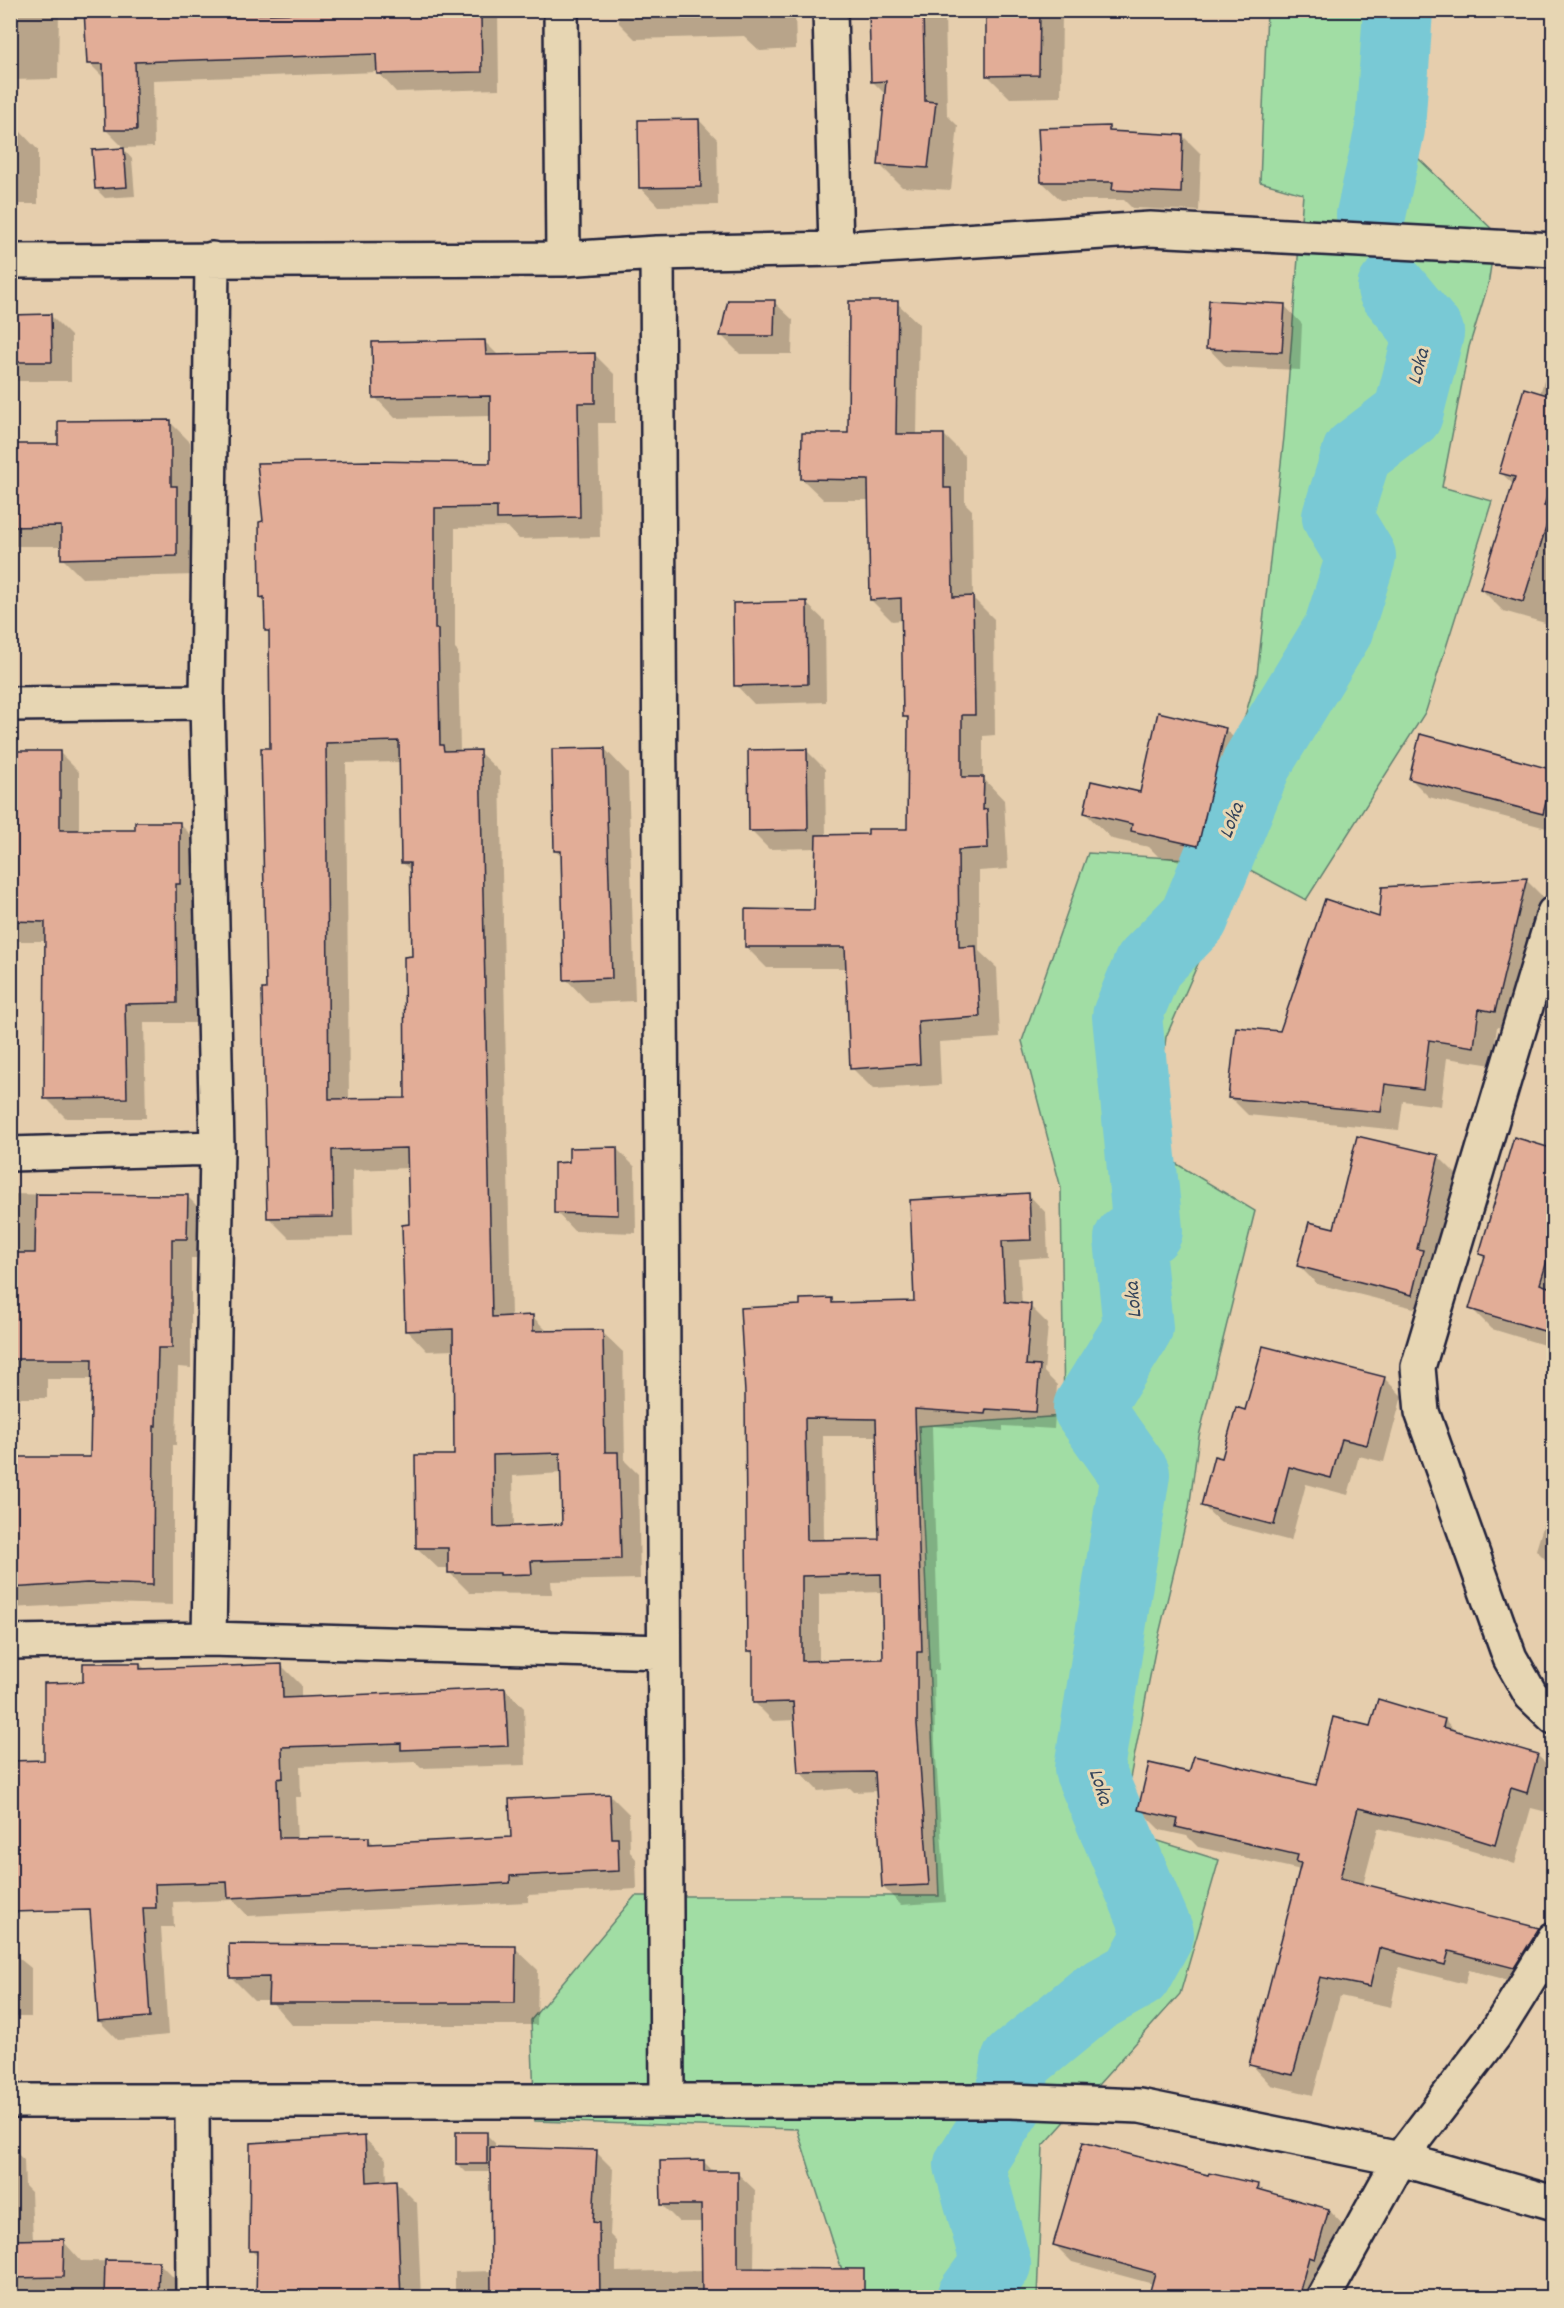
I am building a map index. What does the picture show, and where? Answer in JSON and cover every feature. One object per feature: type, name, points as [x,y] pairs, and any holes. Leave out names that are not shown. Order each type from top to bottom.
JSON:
[{"type":"street","points":[[561,10],[563,259]]},
{"type":"street","points":[[830,10],[836,249]]},
{"type":"street","points":[[10,261],[563,259],[657,253],[836,249],[1150,229],[1554,250]]},
{"type":"street","points":[[657,253],[667,2100]]},
{"type":"street","points":[[209,1639],[217,1148],[207,702],[212,259]]},
{"type":"street","points":[[10,704],[207,702]]},
{"type":"street","points":[[1554,913],[1418,1367],[1422,1412],[1510,1658],[1531,1695],[1554,1717]]},
{"type":"street","points":[[10,1154],[217,1148]]},
{"type":"street","points":[[10,1642],[209,1639],[664,1652]]},
{"type":"street","points":[[1323,2298],[1400,2159],[1494,2036],[1554,1939]]},
{"type":"street","points":[[10,2101],[192,2103],[667,2100],[1010,2101],[1140,2106],[1400,2159],[1554,2204]]},
{"type":"street","points":[[192,2103],[193,2298]]},
{"type":"green space","points":[[1267,11],[1417,11],[1394,135],[1496,233],[1488,285],[1469,347],[1442,487],[1492,501],[1426,711],[1306,900],[1241,865],[1166,1037],[1152,1149],[1255,1211],[1199,1436],[1189,1509],[1155,1651],[1120,1829],[1219,1860],[1180,1994],[1043,2146],[1037,2298],[844,2297],[847,2286],[797,2129],[535,2121],[531,2020],[635,1896],[939,1896],[919,1426],[1064,1416],[1061,1188],[1022,1041],[1088,853],[1203,860],[1257,675],[1284,437],[1303,194],[1260,182]]},
{"type":"building","points":[[84,10],[130,10],[130,17],[442,10],[442,18],[481,17],[482,72],[377,74],[376,54],[135,62],[137,130],[105,130],[103,64],[87,64]]},
{"type":"building","points":[[869,10],[923,10],[925,101],[936,102],[928,168],[878,165],[886,81],[871,82]]},
{"type":"building","points":[[986,10],[1040,10],[1039,75],[986,76]]},
{"type":"building","points":[[699,119],[701,187],[639,188],[638,120]]},
{"type":"building","points":[[1109,126],[1109,131],[1183,135],[1181,193],[1112,190],[1113,182],[1041,182],[1038,128]]},
{"type":"building","points":[[124,148],[127,187],[95,189],[92,150]]},
{"type":"building","points":[[728,300],[775,300],[774,336],[720,336]]},
{"type":"building","points":[[1209,300],[1285,304],[1282,352],[1206,349]]},
{"type":"building","points":[[849,301],[898,301],[896,434],[944,434],[944,488],[951,488],[953,597],[973,596],[975,715],[962,715],[962,777],[984,777],[983,810],[987,809],[988,848],[958,850],[959,947],[976,946],[980,1017],[918,1021],[920,1064],[850,1069],[845,947],[745,947],[745,909],[814,910],[816,835],[868,834],[868,829],[907,829],[908,717],[903,717],[901,598],[870,600],[868,480],[801,479],[802,433],[848,433]]},
{"type":"building","points":[[51,314],[52,362],[10,362],[10,315]]},
{"type":"building","points":[[485,340],[486,355],[595,353],[595,403],[578,403],[580,517],[497,519],[497,507],[435,508],[435,629],[438,629],[440,745],[443,745],[444,751],[480,750],[492,1317],[533,1315],[533,1331],[603,1330],[605,1452],[618,1452],[621,1559],[531,1561],[532,1574],[448,1573],[448,1548],[416,1548],[415,1455],[454,1455],[453,1329],[405,1331],[402,1225],[409,1224],[407,1148],[332,1150],[333,1217],[267,1218],[262,989],[266,989],[261,748],[270,748],[269,631],[265,631],[264,597],[260,598],[259,522],[263,521],[257,463],[372,461],[490,463],[490,396],[373,398],[372,342]],"holes":[[[399,741],[401,863],[410,863],[412,956],[404,957],[405,1098],[329,1099],[326,743]],[[560,1453],[562,1524],[494,1527],[493,1455]]]},
{"type":"building","points":[[1524,388],[1554,397],[1554,474],[1544,506],[1552,508],[1523,602],[1480,589],[1515,477],[1499,473]]},
{"type":"building","points":[[171,420],[171,486],[177,486],[177,556],[61,559],[61,526],[10,527],[10,444],[58,444],[58,421]]},
{"type":"building","points":[[807,601],[808,684],[734,686],[733,603]]},
{"type":"building","points":[[1158,712],[1226,728],[1198,846],[1131,831],[1132,824],[1084,813],[1091,781],[1140,792]]},
{"type":"building","points":[[1420,734],[1554,770],[1543,814],[1409,779]]},
{"type":"building","points":[[605,748],[612,978],[564,980],[561,851],[554,851],[552,749]]},
{"type":"building","points":[[807,749],[808,830],[749,831],[748,750]]},
{"type":"building","points":[[10,751],[60,751],[60,830],[135,830],[135,822],[180,822],[180,884],[176,884],[177,1003],[125,1004],[127,1098],[44,1099],[45,922],[10,921]]},
{"type":"building","points":[[1527,878],[1495,1012],[1479,1009],[1474,1047],[1429,1040],[1423,1089],[1385,1084],[1381,1112],[1228,1098],[1236,1027],[1280,1031],[1325,899],[1379,917],[1382,887]]},
{"type":"building","points":[[1357,1136],[1439,1155],[1417,1249],[1423,1250],[1412,1295],[1297,1266],[1309,1222],[1334,1228]]},
{"type":"building","points":[[1514,1137],[1554,1149],[1554,1238],[1540,1284],[1554,1289],[1554,1334],[1469,1309],[1485,1256],[1479,1254]]},
{"type":"building","points":[[617,1147],[618,1215],[554,1213],[554,1163],[569,1162],[569,1148]]},
{"type":"building","points":[[1029,1193],[1031,1240],[1002,1241],[1005,1302],[1031,1304],[1026,1365],[1040,1366],[1036,1412],[986,1409],[985,1414],[915,1409],[922,1652],[917,1652],[917,1724],[929,1885],[882,1887],[875,1772],[798,1773],[793,1702],[753,1703],[753,1651],[747,1651],[745,1393],[740,1308],[800,1305],[800,1299],[832,1298],[832,1303],[914,1301],[910,1200]],"holes":[[[805,1418],[876,1419],[879,1539],[807,1540]],[[881,1574],[883,1659],[802,1661],[802,1576]]]},
{"type":"building","points":[[36,1194],[188,1195],[187,1239],[172,1239],[172,1348],[158,1348],[156,1426],[154,1426],[153,1585],[87,1583],[10,1588],[10,1457],[90,1457],[92,1359],[10,1359],[10,1253],[35,1253]]},
{"type":"building","points":[[1263,1346],[1385,1377],[1367,1445],[1342,1439],[1331,1478],[1289,1467],[1274,1525],[1201,1506],[1214,1456],[1222,1458],[1236,1407],[1245,1410]]},
{"type":"building","points":[[83,1663],[140,1663],[140,1669],[282,1664],[283,1698],[505,1688],[508,1746],[401,1750],[401,1743],[282,1747],[283,1778],[277,1779],[279,1838],[369,1837],[369,1844],[511,1837],[509,1799],[610,1794],[612,1838],[618,1838],[619,1871],[510,1876],[510,1883],[228,1898],[227,1882],[155,1884],[156,1908],[143,1908],[150,2017],[98,2021],[90,1910],[10,1912],[10,1761],[44,1760],[44,1683],[83,1682]]},
{"type":"building","points":[[1378,1699],[1445,1719],[1443,1727],[1538,1754],[1527,1793],[1511,1788],[1495,1845],[1427,1824],[1358,1808],[1340,1878],[1539,1928],[1514,1968],[1449,1951],[1445,1965],[1379,1948],[1370,1987],[1320,1977],[1293,2075],[1249,2065],[1301,1863],[1296,1862],[1298,1855],[1176,1827],[1178,1819],[1138,1810],[1149,1763],[1189,1772],[1194,1756],[1316,1785],[1333,1717],[1370,1726]]},
{"type":"building","points":[[229,1944],[516,1946],[515,2003],[268,2003],[269,1977],[230,1978]]},
{"type":"building","points":[[456,2132],[487,2132],[487,2164],[456,2164]]},
{"type":"building","points":[[365,2136],[367,2182],[396,2180],[401,2298],[256,2298],[257,2251],[249,2251],[250,2143]]},
{"type":"building","points":[[1083,2142],[1208,2175],[1209,2173],[1258,2184],[1257,2189],[1329,2209],[1315,2259],[1309,2257],[1298,2298],[1148,2298],[1155,2273],[1053,2245]]},
{"type":"building","points":[[490,2147],[597,2150],[593,2222],[599,2223],[600,2298],[491,2298]]},
{"type":"building","points":[[704,2160],[704,2171],[738,2171],[738,2268],[864,2269],[864,2298],[702,2298],[701,2205],[661,2205],[660,2161]]},
{"type":"building","points":[[64,2239],[63,2277],[10,2278],[10,2240]]},
{"type":"building","points":[[105,2260],[159,2261],[158,2298],[104,2298]]},
{"type":"waterway","name":"Loka","points":[[1371,215],[1390,129],[1398,10]]},
{"type":"waterway","name":"Loka","points":[[971,2298],[996,2264],[969,2165],[1010,2101],[1016,2062],[1094,1998],[1137,1974],[1159,1934],[1089,1769],[1135,1474],[1088,1408],[1138,1328],[1129,1239],[1148,1230],[1127,1016],[1148,965],[1194,918],[1257,763],[1338,630],[1361,557],[1337,517],[1357,453],[1408,414],[1429,333],[1392,288]]}]
